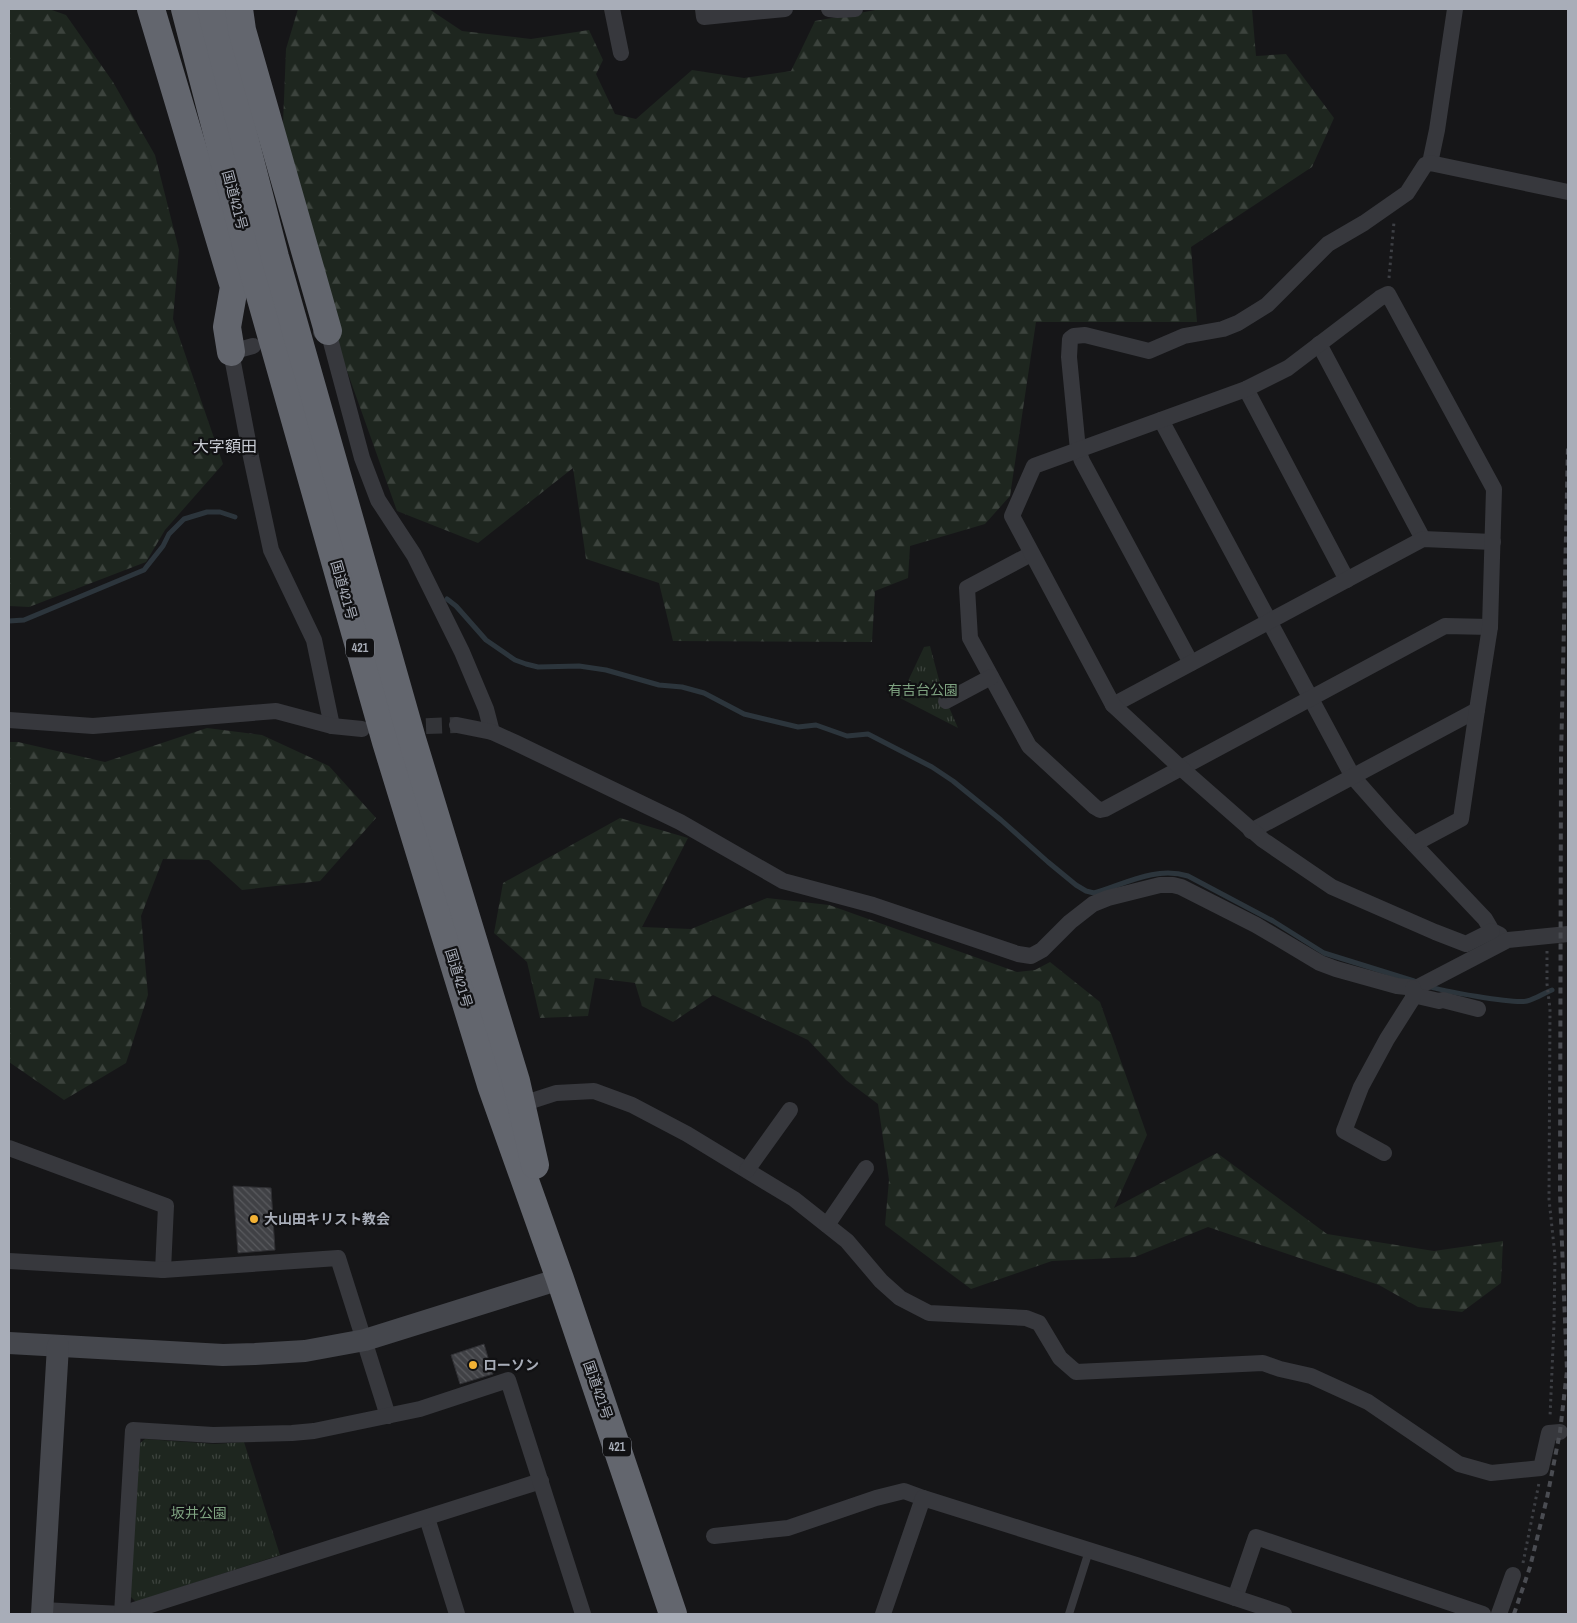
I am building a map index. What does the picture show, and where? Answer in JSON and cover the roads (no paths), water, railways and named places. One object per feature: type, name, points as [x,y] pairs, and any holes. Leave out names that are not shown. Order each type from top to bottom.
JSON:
[{"type":"highway","points":[[151,9],[234,287],[227,327],[242,349]]},
{"type":"highway","name":"国道421号","points":[[184,9],[250,260],[386,742],[491,1085],[560,1279],[673,1614]]},
{"type":"highway","points":[[194,9],[201,35],[200,67]]},
{"type":"highway","name":"国道421号","points":[[211,9],[275,256],[401,701],[516,1081],[560,1279]]},
{"type":"highway","points":[[238,9],[322,332]]},
{"type":"street","points":[[612,9],[621,53]]},
{"type":"street","points":[[703,9],[704,17],[785,9]]},
{"type":"street","points":[[829,9],[854,9]]},
{"type":"street","points":[[1430,163],[1437,130],[1455,9]]},
{"type":"street","points":[[1191,663],[1082,461],[1078,450],[1069,346],[1070,339],[1079,334],[1149,351],[1184,336],[1223,329],[1238,323],[1267,304],[1328,244],[1364,223],[1407,193],[1425,165],[1430,163],[1568,192]]},
{"type":"street","points":[[1414,844],[1461,819],[1490,627],[1494,488],[1388,294],[1380,298],[1288,368],[1246,389],[1034,466],[1012,516],[1113,705],[1251,831],[1332,887],[1435,932],[1466,944],[1492,930]]},
{"type":"street","points":[[322,332],[362,458],[378,500],[414,555],[462,652],[486,709],[492,732]]},
{"type":"street","points":[[1319,344],[1423,539]]},
{"type":"street","points":[[242,349],[251,457],[271,550],[314,640],[332,726]]},
{"type":"street","points":[[1246,389],[1347,580]]},
{"type":"street","points":[[1161,420],[1353,777],[1390,820],[1485,919],[1492,930],[1508,940]]},
{"type":"street","points":[[1113,705],[1423,539],[1493,542]]},
{"type":"street","points":[[1031,554],[967,588],[970,638],[1029,746],[1100,810],[1445,626],[1490,627]]},
{"type":"street","points":[[946,701],[991,677]]},
{"type":"street","points":[[1251,831],[1476,710]]},
{"type":"street","points":[[9,720],[93,726],[276,711],[332,726],[362,729]]},
{"type":"street","points":[[457,725],[492,732],[680,822],[783,881],[873,905],[1018,954],[1031,956],[1042,950],[1070,922],[1093,904],[1146,888],[1173,885],[1181,887],[1256,925],[1320,963],[1336,970],[1414,990],[1438,1001],[1443,1000],[1478,1009]]},
{"type":"street","points":[[1414,990],[1508,940],[1568,934]]},
{"type":"street","points":[[1384,1153],[1344,1131],[1361,1087],[1387,1039],[1413,998],[1414,990]]},
{"type":"street","points":[[522,1104],[556,1093],[594,1091],[632,1105],[687,1134],[794,1199],[846,1241],[881,1281],[900,1298],[928,1314],[1026,1318],[1039,1323],[1060,1358],[1076,1372],[1263,1363],[1312,1376],[1368,1402],[1460,1464],[1491,1473],[1542,1468],[1559,1432]]},
{"type":"street","points":[[747,1170],[790,1110]]},
{"type":"street","points":[[9,1148],[166,1206],[163,1270]]},
{"type":"street","points":[[827,1225],[866,1168]]},
{"type":"street","points":[[9,1261],[163,1270],[338,1258],[388,1416]]},
{"type":"street","points":[[9,1343],[223,1355],[305,1351],[364,1340],[560,1279]]},
{"type":"street","points":[[58,1346],[42,1612],[122,1614],[541,1481]]},
{"type":"street","points":[[122,1614],[133,1430],[213,1435],[314,1431],[420,1409],[508,1380],[583,1614]]},
{"type":"street","points":[[714,1536],[788,1528],[876,1498],[904,1491],[1284,1614]]},
{"type":"street","points":[[882,1614],[923,1498]]},
{"type":"street","points":[[427,1518],[457,1614]]},
{"type":"street","points":[[1235,1598],[1256,1537],[1483,1614]]},
{"type":"street","points":[[1499,1614],[1513,1575]]},
{"type":"lane","points":[[1069,1614],[1089,1550]]},
{"type":"waterway","points":[[9,621],[24,620],[144,570],[163,546],[169,534],[184,519],[207,512],[220,512],[235,517]]},
{"type":"waterway","points":[[447,599],[456,606],[486,640],[515,660],[526,664],[538,667],[579,666],[606,670],[659,685],[682,687],[704,693],[744,714],[798,727],[816,725],[847,736],[868,734],[932,767],[953,781],[1048,862],[1086,891],[1094,893],[1140,877],[1164,873],[1188,876],[1273,921],[1324,953],[1414,981]]},
{"type":"waterway","points":[[1427,986],[1508,1001],[1527,1001],[1552,990]]},
{"type":"tunnel","points":[[402,727],[457,725]]},
{"type":"railway","points":[[1514,1614],[1530,1567],[1547,1498],[1560,1432],[1567,1371],[1560,1193],[1561,758],[1568,446]]},
{"type":"place","name":"大山田キリスト教会","points":[[254,1219]]},
{"type":"place","name":"ローソン","points":[[473,1365]]},
{"type":"district","name":"大字額田","points":[[225,446]]},
{"type":"park label","name":"有吉台公園","points":[[923,690]]},
{"type":"park label","name":"坂井公園","points":[[199,1513]]}]
